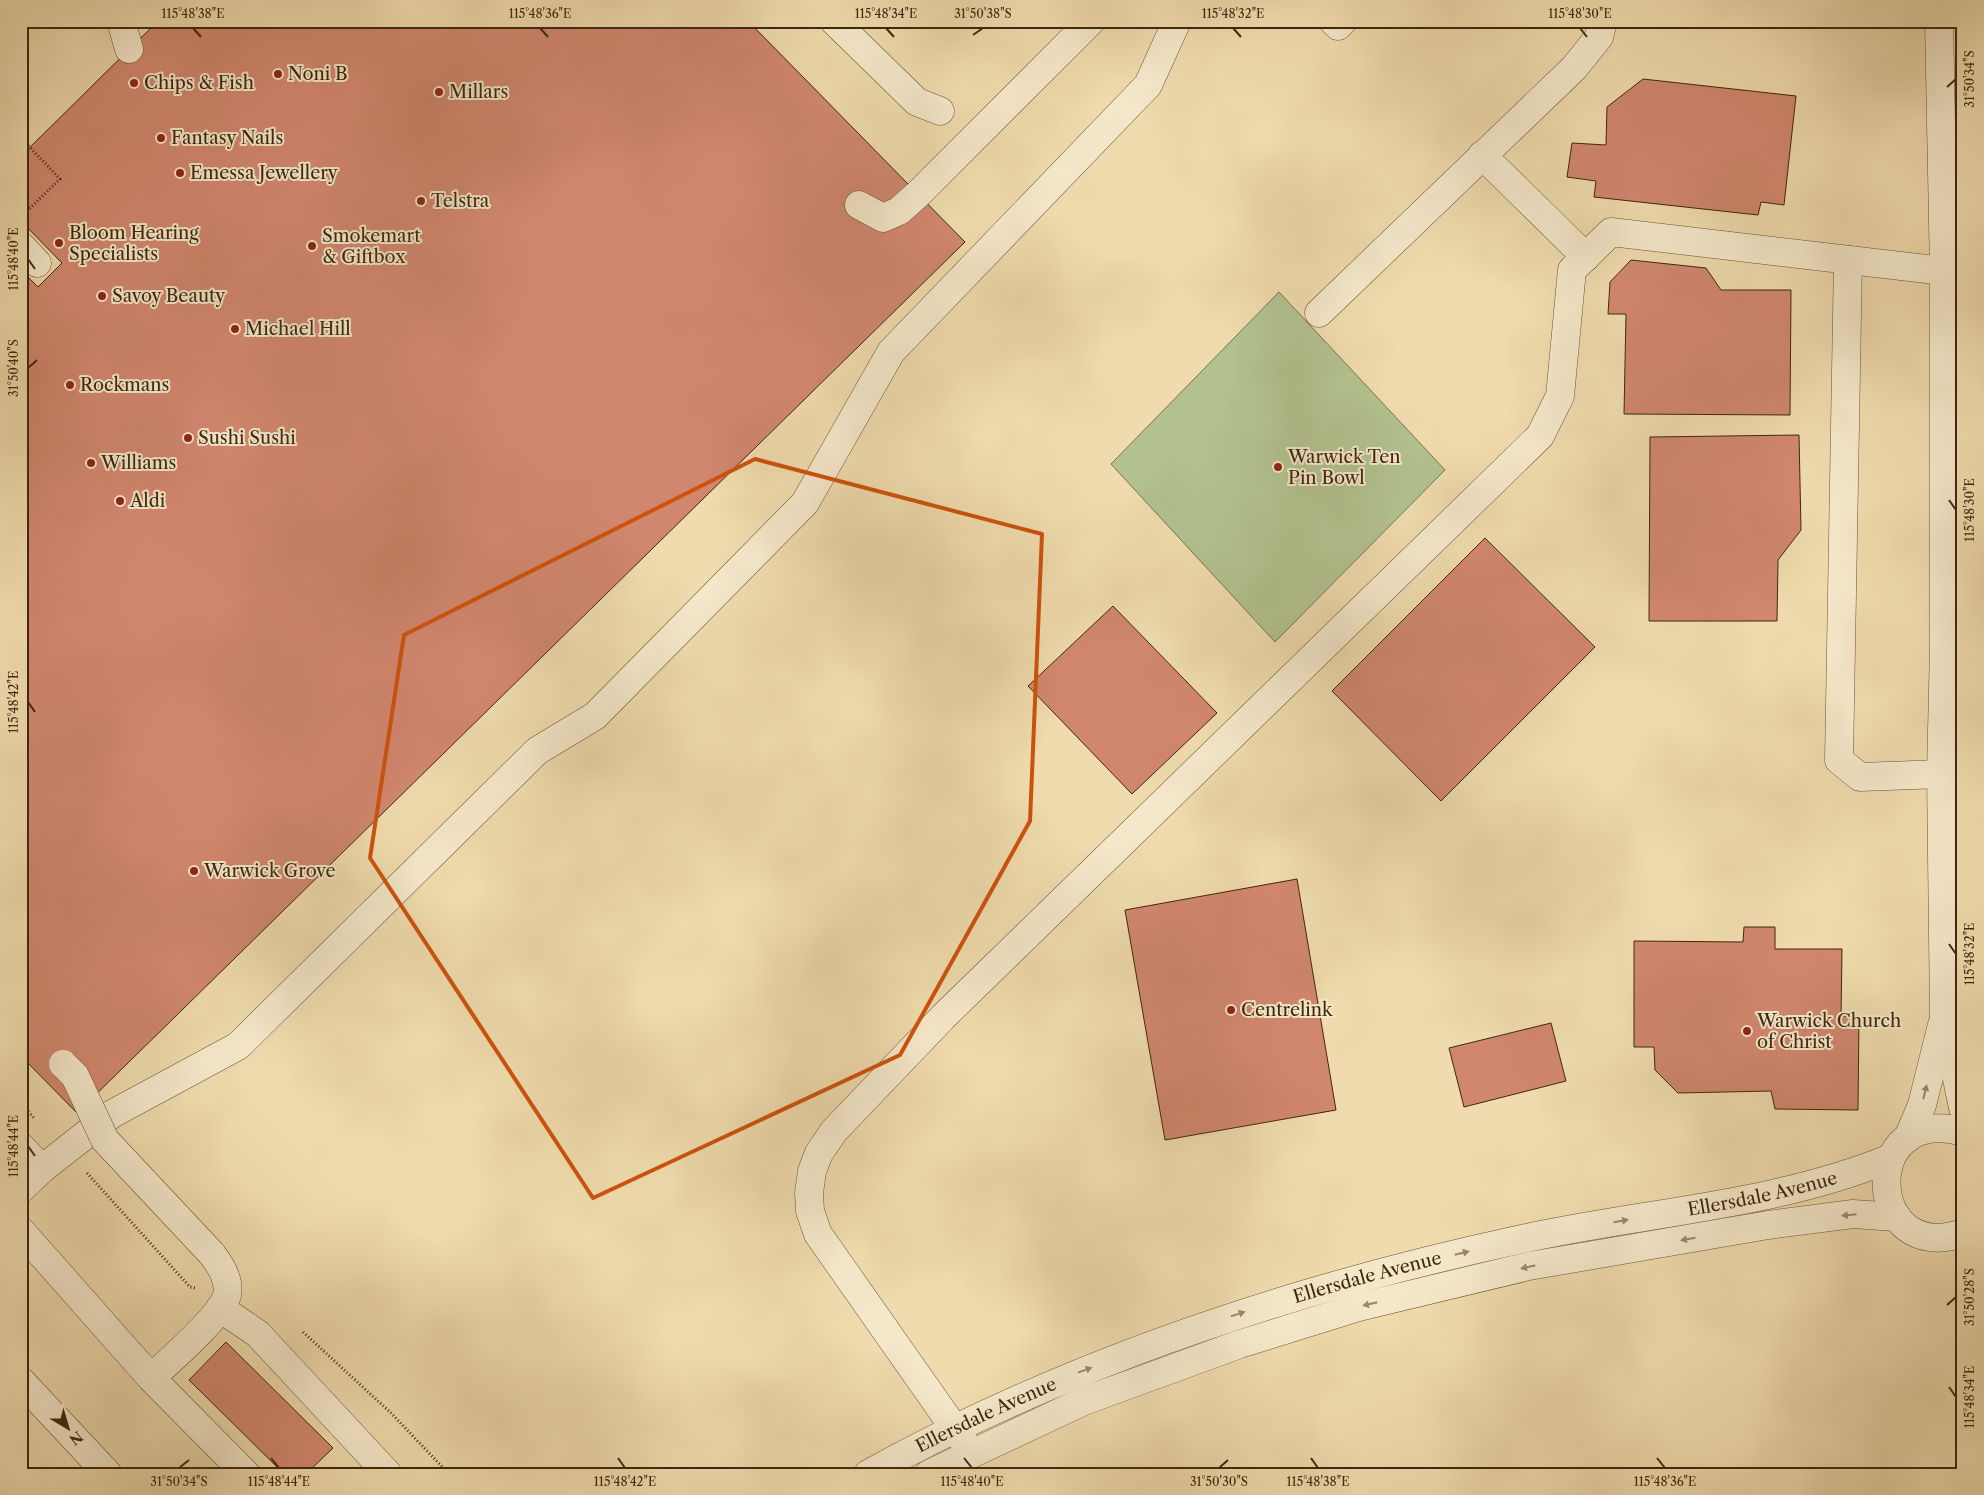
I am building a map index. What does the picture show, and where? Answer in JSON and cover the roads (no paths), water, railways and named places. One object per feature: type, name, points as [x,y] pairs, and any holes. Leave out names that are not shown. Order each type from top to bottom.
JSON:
[{"type":"street","points":[[121,21],[130,49]]},
{"type":"street","points":[[834,21],[917,102],[940,110]]},
{"type":"street","points":[[859,205],[883,218],[899,211],[1091,21]]},
{"type":"street","points":[[21,1189],[42,1169],[112,1114],[238,1046],[537,752],[595,716],[805,503],[891,352],[1148,85],[1177,21]]},
{"type":"street","points":[[1333,21],[1338,26],[1343,21]]},
{"type":"street","points":[[1319,313],[1574,68],[1599,37],[1603,21]]},
{"type":"street","points":[[1939,21],[1954,647],[1941,774],[1944,1016],[1963,1108]]},
{"type":"street","points":[[1482,155],[1586,257]]},
{"type":"street","points":[[971,1452],[818,1234],[810,1211],[809,1193],[812,1171],[819,1153],[834,1131],[944,1016],[1540,436],[1560,396],[1572,270],[1611,232],[1944,271]]},
{"type":"street","points":[[1848,260],[1839,760],[1860,777],[1941,774]]},
{"type":"street","points":[[1944,1016],[1922,1105],[1885,1182],[1886,1195],[1897,1217],[1906,1226],[1928,1236],[1940,1238],[1963,1233]]},
{"type":"street","points":[[63,1064],[75,1076],[105,1140],[211,1253],[224,1275],[228,1289],[226,1298],[208,1323],[152,1378]]},
{"type":"street","name":"Ellersdale Avenue","points":[[868,1474],[954,1429],[1082,1372],[1231,1317],[1351,1279],[1524,1238],[1764,1196],[1852,1174],[1935,1128],[1963,1132]]},
{"type":"street","points":[[21,1147],[42,1169]]},
{"type":"street","name":"Ellersdale Avenue","points":[[929,1474],[971,1452],[1084,1401],[1240,1344],[1359,1306],[1529,1266],[1768,1225],[1854,1214],[1897,1217]]},
{"type":"street","points":[[21,1231],[152,1378],[246,1474]]},
{"type":"street","points":[[220,1308],[258,1334],[388,1474]]},
{"type":"street","points":[[21,1380],[108,1474]]},
{"type":"place","name":"Noni B","points":[[278,74]]},
{"type":"place","name":"Chips & Fish","points":[[134,83]]},
{"type":"place","name":"Millars","points":[[439,92]]},
{"type":"place","name":"Fantasy Nails","points":[[161,138]]},
{"type":"place","name":"Emessa Jewellery","points":[[180,173]]},
{"type":"place","name":"Telstra","points":[[421,201]]},
{"type":"place","name":"Bloom Hearing Specialists","points":[[59,243]]},
{"type":"place","name":"Smokemart & Giftbox","points":[[312,246]]},
{"type":"place","name":"Savoy Beauty","points":[[102,296]]},
{"type":"place","name":"Michael Hill","points":[[235,329]]},
{"type":"place","name":"Rockmans","points":[[70,385]]},
{"type":"place","name":"Sushi Sushi","points":[[188,438]]},
{"type":"place","name":"Williams","points":[[91,463]]},
{"type":"place","name":"Warwick Ten Pin Bowl","points":[[1278,467]]},
{"type":"place","name":"Aldi","points":[[120,501]]},
{"type":"place","name":"Warwick Grove","points":[[194,871]]},
{"type":"place","name":"Centrelink","points":[[1231,1010]]},
{"type":"place","name":"Warwick Church of Christ","points":[[1747,1031]]}]
